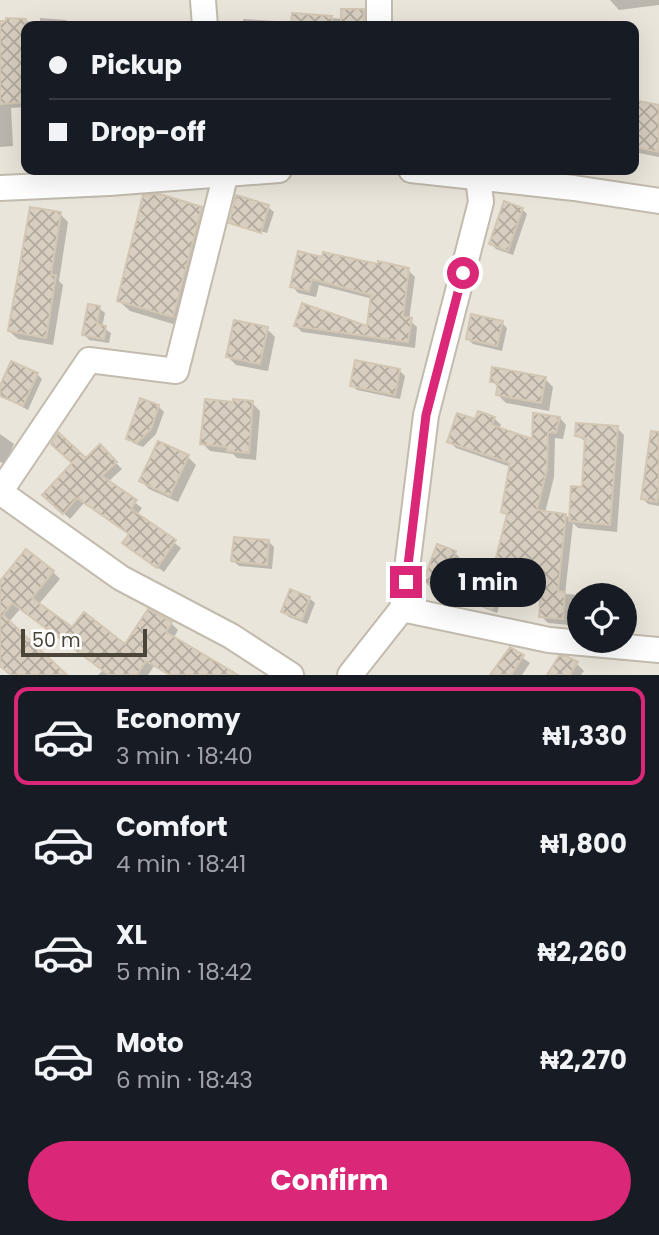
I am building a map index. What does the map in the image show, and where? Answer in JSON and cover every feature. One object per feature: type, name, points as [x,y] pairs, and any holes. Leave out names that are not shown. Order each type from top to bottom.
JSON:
[{"type":"street","points":[[204,0],[205,21]]},
{"type":"street","points":[[379,0],[379,21]]},
{"type":"street","points":[[0,188],[109,183],[188,175]]},
{"type":"street","points":[[216,175],[176,371],[89,360],[0,492],[121,578],[231,636],[292,675]]},
{"type":"street","points":[[428,175],[480,190],[526,183],[659,201]]},
{"type":"street","points":[[350,675],[402,610],[426,415],[480,190]]},
{"type":"street","points":[[402,610],[549,640],[659,650]]},
{"type":"shaded area","points":[[0,0],[659,0],[659,675],[0,675]]},
{"type":"building","points":[[341,9],[364,9],[364,21],[341,21]]},
{"type":"building","points":[[292,13],[332,16],[332,21],[291,21]]},
{"type":"building","points":[[6,18],[26,19],[21,21],[21,102],[0,104],[0,21],[6,21]]},
{"type":"building","points":[[639,101],[659,105],[659,152],[639,148]]},
{"type":"building","points":[[160,194],[202,207],[173,317],[117,301],[143,195]]},
{"type":"building","points":[[236,195],[269,205],[261,233],[229,223]]},
{"type":"building","points":[[504,201],[523,208],[508,251],[489,244]]},
{"type":"building","points":[[30,207],[61,212],[51,275],[56,275],[46,338],[8,331]]},
{"type":"building","points":[[298,251],[322,257],[323,252],[409,268],[403,317],[412,318],[408,342],[294,326],[302,303],[367,326],[371,295],[312,279],[309,291],[290,287]]},
{"type":"building","points":[[88,304],[100,306],[97,324],[106,326],[104,339],[82,335]]},
{"type":"building","points":[[471,314],[503,321],[497,346],[466,339]]},
{"type":"building","points":[[234,320],[268,327],[260,364],[226,357]]},
{"type":"building","points":[[355,360],[400,369],[395,395],[350,386]]},
{"type":"building","points":[[11,361],[38,373],[23,406],[0,396],[0,386]]},
{"type":"building","points":[[492,367],[546,377],[541,403],[496,395],[498,383],[490,382]]},
{"type":"building","points":[[140,398],[159,405],[151,429],[137,443],[126,439]]},
{"type":"building","points":[[205,399],[253,401],[249,453],[200,444]]},
{"type":"building","points":[[478,411],[495,417],[492,425],[532,439],[533,413],[560,417],[556,433],[548,432],[547,469],[537,510],[566,514],[558,591],[565,592],[563,619],[539,617],[541,586],[496,574],[499,559],[496,558],[507,514],[501,512],[510,463],[447,442],[457,413],[475,419]]},
{"type":"building","points":[[576,423],[618,426],[610,525],[569,521],[571,486],[582,487],[585,438],[575,436]]},
{"type":"building","points":[[651,431],[659,432],[657,502],[641,499]]},
{"type":"building","points":[[58,432],[86,458],[100,444],[117,462],[102,476],[137,500],[131,509],[176,540],[157,568],[122,543],[129,534],[77,498],[63,514],[42,495],[72,463],[51,444]]},
{"type":"building","points":[[158,441],[189,455],[170,496],[139,481]]},
{"type":"building","points":[[234,537],[269,540],[267,565],[231,561]]},
{"type":"building","points":[[437,544],[456,551],[449,571],[499,588],[492,609],[423,582]]},
{"type":"building","points":[[26,549],[54,571],[32,598],[72,627],[84,612],[125,644],[148,609],[172,622],[166,632],[238,675],[170,675],[146,661],[137,675],[109,675],[12,603],[3,615],[67,675],[11,675],[0,666],[0,581]]},
{"type":"building","points":[[290,589],[310,597],[302,620],[281,612]]},
{"type":"building","points":[[510,647],[524,655],[511,675],[490,675]]},
{"type":"building","points":[[559,656],[566,656],[578,662],[570,675],[547,675]]},
{"type":"route","points":[[406,582],[426,415],[463,273]]}]
